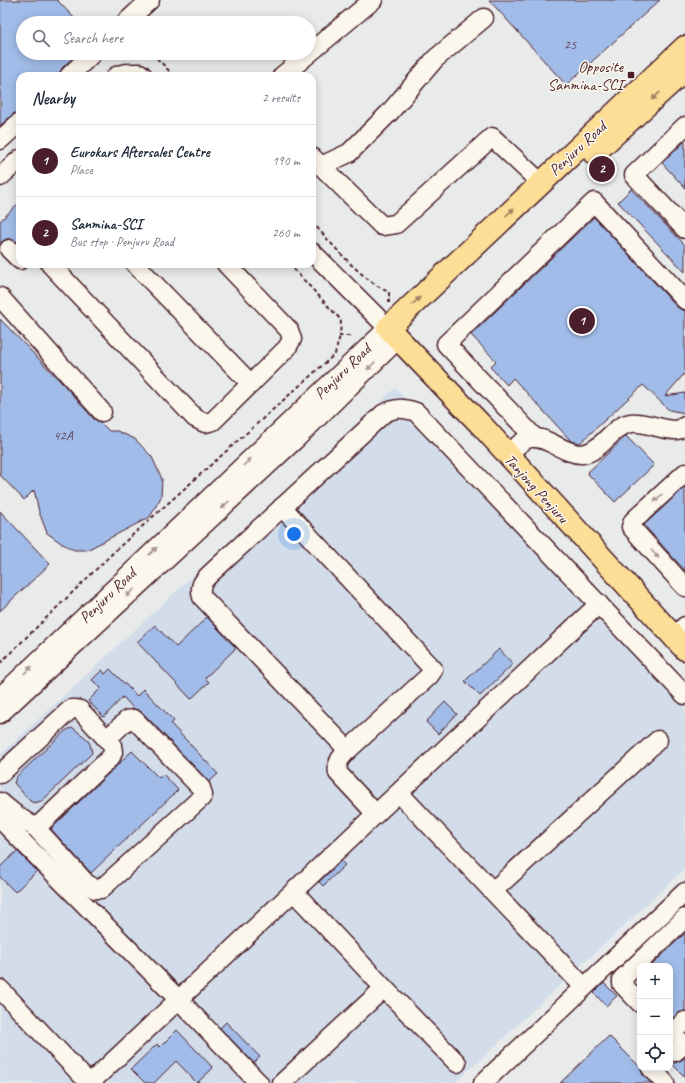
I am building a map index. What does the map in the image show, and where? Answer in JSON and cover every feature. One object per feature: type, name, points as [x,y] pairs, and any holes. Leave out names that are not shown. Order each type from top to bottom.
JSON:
[{"type":"main road","name":"Penjuru Road","points":[[393,333],[541,182],[685,47]]},
{"type":"main road","name":"Penjuru Road","points":[[393,333],[548,196],[685,70]]},
{"type":"main road","name":"Tanjong Penjuru","points":[[393,333],[681,637]]},
{"type":"street","points":[[133,16],[150,0]]},
{"type":"street","points":[[316,48],[373,0]]},
{"type":"street","points":[[484,18],[435,59],[390,112],[349,153],[317,162],[382,226],[396,224],[492,137],[541,182]]},
{"type":"street","points":[[73,72],[86,60]]},
{"type":"street","points":[[287,72],[301,60]]},
{"type":"street","points":[[0,140],[16,126]]},
{"type":"street","points":[[685,126],[634,175],[685,229]]},
{"type":"street","points":[[0,177],[16,163]]},
{"type":"street","points":[[535,438],[446,344],[594,202],[685,300]]},
{"type":"street","points":[[316,256],[393,333]]},
{"type":"street","points":[[54,268],[195,418],[205,423],[213,421],[287,348],[292,339],[289,330],[230,268]]},
{"type":"street","points":[[139,268],[251,384]]},
{"type":"street","points":[[0,297],[102,412]]},
{"type":"street","name":"Penjuru Road","points":[[0,697],[393,333]]},
{"type":"street","name":"Penjuru Road","points":[[0,714],[295,440],[393,333]]},
{"type":"street","points":[[348,750],[202,597],[201,592],[203,580],[383,414],[393,409],[406,409],[416,412],[685,695]]},
{"type":"street","points":[[507,454],[527,439],[535,438],[543,440],[569,452],[580,454],[586,453],[595,448],[622,425],[632,423],[677,430],[685,426]]},
{"type":"street","points":[[685,473],[631,524],[632,530],[685,587]]},
{"type":"street","points":[[282,507],[433,669],[429,676],[339,760],[337,767],[338,773],[376,814]]},
{"type":"street","points":[[0,989],[90,1083],[599,604]]},
{"type":"street","points":[[0,774],[71,709],[76,708],[80,710],[112,745],[113,749],[111,757],[36,828]]},
{"type":"street","points":[[0,802],[36,828],[86,883],[95,889],[101,889],[203,795],[201,788],[134,719],[127,720],[107,739]]},
{"type":"street","points":[[493,892],[658,740]]},
{"type":"street","points":[[399,793],[584,987]]},
{"type":"street","points":[[0,810],[7,826],[259,1083]]},
{"type":"street","points":[[294,892],[457,1063]]},
{"type":"street","points":[[483,1083],[685,892]]},
{"type":"street","points":[[637,1000],[622,984],[622,979],[685,918]]},
{"type":"street","points":[[282,1083],[384,988]]},
{"type":"street","points":[[673,1032],[685,1021]]},
{"type":"street","points":[[654,1071],[665,1083]]},
{"type":"path","points":[[159,60],[170,72]]},
{"type":"path","points":[[316,226],[367,279],[389,292],[388,302]]},
{"type":"path","points":[[0,663],[118,548],[335,354],[340,336],[341,320],[293,268]]},
{"type":"path","points":[[340,336],[351,336]]},
{"type":"shaded area","points":[[395,388],[685,698],[685,869],[455,1083],[0,1083],[0,755]]},
{"type":"building","points":[[0,0],[57,0],[72,16],[16,16],[16,60],[71,60],[62,68],[60,72],[16,72],[16,113],[13,114],[0,126]]},
{"type":"building","points":[[489,0],[660,0],[566,85]]},
{"type":"building","points":[[685,141],[685,188],[662,163]]},
{"type":"building","points":[[631,189],[685,245],[685,272],[618,202]]},
{"type":"building","points":[[16,206],[16,242],[11,239],[6,239],[0,244],[0,221]]},
{"type":"building","points":[[594,217],[677,307],[685,311],[685,373],[665,396],[685,393],[685,413],[669,410],[643,385],[580,443],[571,441],[513,378],[507,385],[490,367],[496,361],[471,335]]},
{"type":"building","points":[[0,319],[63,384],[94,419],[100,422],[109,431],[117,431],[135,439],[152,457],[162,479],[161,497],[150,517],[87,550],[74,550],[47,533],[39,512],[34,490],[24,500],[0,475]]},
{"type":"building","points":[[626,436],[654,465],[615,502],[587,473]]},
{"type":"building","points":[[685,487],[685,571],[644,525]]},
{"type":"building","points":[[0,511],[50,564],[0,611]]},
{"type":"building","points":[[207,617],[236,648],[205,678],[209,682],[191,699],[137,642],[155,625],[176,647]]},
{"type":"building","points":[[499,649],[513,664],[480,696],[465,681]]},
{"type":"building","points":[[110,669],[137,696],[143,689],[174,721],[171,724],[218,774],[209,782],[142,712],[134,709],[123,697],[104,717],[88,701],[101,688],[92,680],[102,670],[105,674]]},
{"type":"building","points":[[445,702],[457,714],[438,734],[426,722]]},
{"type":"building","points":[[73,728],[86,738],[90,744],[92,753],[42,801],[34,803],[30,801],[14,783],[16,777],[65,731]]},
{"type":"building","points":[[132,751],[159,778],[163,774],[178,790],[91,873],[51,829]]},
{"type":"building","points":[[17,851],[37,871],[15,892],[0,877],[0,867]]},
{"type":"building","points":[[341,861],[345,865],[323,886],[319,882]]},
{"type":"building","points":[[685,933],[685,1011],[678,1013],[673,1018],[673,963],[654,963]]},
{"type":"building","points":[[604,983],[617,996],[606,1006],[594,993]]},
{"type":"building","points":[[226,1022],[260,1057],[254,1063],[220,1028]]},
{"type":"building","points":[[177,1030],[213,1068],[197,1083],[176,1061],[154,1083],[145,1083],[131,1069],[157,1044],[160,1047]]},
{"type":"building","points":[[609,1036],[637,1064],[637,1071],[642,1071],[643,1075],[651,1083],[560,1083]]},
{"type":"building","points":[[685,1057],[685,1077],[673,1065],[673,1064]]},
{"type":"place","name":"Opposite Sanmina-SCI","points":[[631,75]]},
{"type":"place","name":"Sanmina-SCI","points":[[602,169]]},
{"type":"place","name":"Eurokars Aftersales Centre","points":[[582,321]]}]
